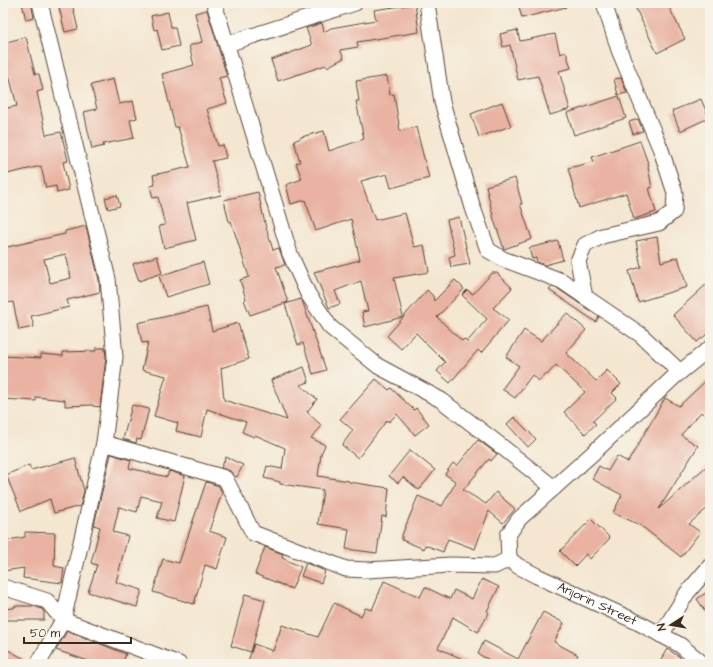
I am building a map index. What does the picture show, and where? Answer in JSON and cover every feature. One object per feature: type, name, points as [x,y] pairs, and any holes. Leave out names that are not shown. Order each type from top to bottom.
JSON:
[{"type":"street","points":[[38,664],[63,620],[104,443],[115,357],[108,279],[40,3]]},
{"type":"street","points":[[214,3],[290,254],[308,294],[330,327],[378,366],[441,400],[554,488]]},
{"type":"street","points":[[227,44],[355,3]]},
{"type":"street","points":[[427,3],[442,102],[473,208],[488,250],[502,259],[562,282],[641,335],[680,372]]},
{"type":"street","points":[[585,297],[578,261],[585,245],[602,236],[659,223],[674,210],[675,193],[661,150],[619,50],[604,3]]},
{"type":"street","points":[[104,443],[225,478],[253,533],[346,569],[367,570],[451,565],[495,566],[509,559],[508,535],[520,519],[680,372],[710,348]]},
{"type":"street","name":"Anjorin Street","points":[[509,559],[518,566],[537,576],[630,619],[680,645],[703,664]]},
{"type":"street","points":[[661,635],[687,593],[710,566]]},
{"type":"street","points":[[3,587],[47,601],[63,620],[179,664]]},
{"type":"building","points":[[22,3],[31,3],[34,18],[26,20]]},
{"type":"building","points":[[58,3],[72,3],[78,29],[65,32]]},
{"type":"building","points":[[522,3],[566,3],[566,7],[522,18],[519,7],[523,6]]},
{"type":"building","points":[[649,3],[667,3],[685,39],[657,53],[636,9]]},
{"type":"building","points":[[415,4],[419,32],[357,42],[358,47],[340,50],[344,58],[327,67],[326,65],[278,81],[271,60],[312,45],[306,28],[322,23],[324,32],[331,28],[376,20],[374,10]]},
{"type":"building","points":[[207,10],[227,76],[219,78],[227,103],[207,109],[218,146],[223,145],[226,158],[212,161],[221,195],[187,203],[196,240],[164,248],[159,226],[165,225],[158,197],[153,198],[150,186],[155,185],[153,175],[190,167],[178,127],[175,127],[162,74],[194,65],[189,46],[202,42],[195,13]]},
{"type":"building","points":[[168,12],[171,27],[175,27],[179,46],[162,50],[157,29],[154,30],[151,16]]},
{"type":"building","points":[[517,30],[520,41],[555,34],[560,54],[566,52],[571,68],[559,71],[570,109],[550,115],[538,76],[518,80],[510,45],[503,47],[500,34]]},
{"type":"building","points":[[26,37],[35,74],[39,74],[43,90],[37,92],[46,135],[61,132],[68,161],[63,162],[69,190],[57,193],[56,186],[46,188],[41,166],[3,175],[3,109],[17,106],[9,75],[3,77],[3,43]]},
{"type":"building","points":[[387,76],[390,95],[394,94],[400,131],[416,127],[429,178],[391,188],[387,174],[361,181],[375,220],[405,213],[414,247],[424,245],[429,272],[394,278],[403,317],[365,327],[362,312],[368,311],[361,281],[335,291],[340,304],[329,308],[314,272],[360,260],[351,219],[316,231],[305,200],[291,204],[286,185],[302,179],[296,163],[300,162],[294,141],[301,137],[324,131],[329,151],[364,139],[356,101],[359,101],[356,81]]},
{"type":"building","points":[[621,78],[627,93],[618,95],[614,79]]},
{"type":"building","points":[[113,79],[119,104],[133,101],[137,118],[130,120],[134,138],[103,144],[104,146],[92,149],[84,112],[97,109],[91,85]]},
{"type":"building","points":[[619,96],[626,118],[574,135],[567,113]]},
{"type":"building","points":[[701,99],[709,118],[680,131],[672,111]]},
{"type":"building","points":[[502,102],[511,126],[479,137],[471,114]]},
{"type":"building","points":[[638,119],[643,131],[633,134],[629,122]]},
{"type":"building","points":[[640,141],[649,166],[652,188],[649,188],[656,212],[634,219],[626,193],[579,208],[568,168],[594,162],[592,157]]},
{"type":"building","points":[[515,178],[522,204],[520,204],[532,239],[504,249],[494,220],[486,186]]},
{"type":"building","points":[[258,192],[265,224],[273,250],[279,248],[285,265],[276,267],[288,302],[250,315],[244,300],[246,299],[240,280],[249,277],[231,221],[229,222],[224,200]]},
{"type":"building","points":[[117,195],[120,206],[108,209],[105,198]]},
{"type":"building","points":[[459,217],[470,264],[451,267],[449,257],[455,255],[447,220]]},
{"type":"building","points":[[86,226],[99,280],[100,292],[67,300],[69,307],[31,316],[34,327],[19,330],[13,302],[6,303],[3,291],[3,248],[65,234],[65,231]],"holes":[[[66,254],[71,278],[50,283],[44,259]]]},
{"type":"building","points":[[657,237],[661,262],[678,257],[687,287],[638,302],[629,271],[641,267],[636,241]]},
{"type":"building","points":[[558,241],[563,260],[545,265],[537,262],[536,258],[532,259],[529,248]]},
{"type":"building","points":[[157,256],[162,273],[139,281],[133,264]]},
{"type":"building","points":[[203,262],[209,284],[166,297],[159,276]]},
{"type":"building","points":[[492,273],[497,273],[512,288],[493,308],[509,320],[481,353],[478,350],[450,383],[437,371],[445,362],[416,333],[401,349],[387,336],[427,290],[433,296],[434,301],[455,280],[464,289],[437,317],[462,341],[464,339],[467,342],[487,319],[462,295],[467,290],[473,294]]},
{"type":"building","points":[[710,281],[710,332],[697,342],[673,315]]},
{"type":"building","points":[[552,287],[558,289],[599,317],[596,322],[549,290]]},
{"type":"building","points":[[301,299],[326,370],[313,374],[303,343],[298,345],[285,304]]},
{"type":"building","points":[[207,307],[212,331],[238,323],[249,359],[221,368],[224,400],[287,420],[271,380],[304,367],[309,382],[300,385],[317,399],[307,412],[322,426],[311,438],[325,445],[321,454],[318,476],[389,488],[386,517],[382,516],[377,553],[346,549],[349,529],[318,524],[323,490],[280,484],[280,482],[264,478],[267,466],[282,469],[285,448],[255,435],[254,437],[242,432],[246,422],[207,409],[201,437],[176,431],[178,423],[154,416],[166,376],[142,370],[148,342],[142,343],[138,323]]},
{"type":"building","points":[[567,313],[586,330],[566,353],[596,381],[607,370],[621,384],[612,393],[617,398],[593,421],[596,424],[585,434],[564,412],[585,392],[556,365],[539,381],[532,375],[515,398],[502,389],[519,366],[506,357],[524,330],[541,341]]},
{"type":"building","points":[[96,348],[105,348],[106,357],[100,407],[93,405],[65,406],[65,400],[36,397],[36,401],[3,399],[3,356],[41,358],[41,354],[63,356],[63,352],[96,351]]},
{"type":"building","points":[[710,377],[710,421],[701,412],[681,435],[698,446],[659,509],[710,463],[710,506],[689,524],[700,532],[681,557],[640,525],[613,513],[622,495],[592,479],[599,466],[608,471],[617,456],[628,462],[665,398],[679,406]]},
{"type":"building","points":[[376,379],[389,390],[391,388],[414,410],[416,408],[429,424],[415,435],[397,414],[389,422],[387,420],[358,458],[342,445],[353,430],[340,419]]},
{"type":"building","points":[[132,405],[149,409],[141,440],[137,439],[136,443],[123,439]]},
{"type":"building","points":[[514,417],[536,439],[528,447],[507,424]]},
{"type":"building","points":[[478,440],[497,454],[491,461],[489,459],[463,490],[486,504],[496,492],[515,509],[503,523],[489,511],[475,549],[448,539],[443,552],[425,545],[424,549],[402,540],[402,535],[418,496],[442,506],[456,482],[445,474],[453,463],[457,466]]},
{"type":"building","points":[[410,450],[435,470],[419,490],[403,477],[398,483],[389,476]]},
{"type":"building","points":[[111,454],[131,460],[129,468],[167,477],[169,471],[185,476],[174,522],[157,518],[162,501],[141,496],[137,512],[119,507],[113,532],[128,536],[116,582],[142,590],[137,607],[88,592],[97,565],[91,563],[100,527],[94,525]]},
{"type":"building","points":[[226,457],[243,465],[237,477],[230,471],[221,468]]},
{"type":"building","points":[[75,458],[84,491],[80,506],[54,513],[50,499],[21,511],[6,475],[29,465],[31,470]]},
{"type":"building","points":[[206,482],[219,486],[222,493],[209,531],[227,537],[217,569],[205,565],[194,604],[153,592],[163,559],[179,563]]},
{"type":"building","points":[[591,519],[610,538],[590,559],[586,554],[575,566],[560,551]]},
{"type":"building","points":[[25,532],[55,533],[54,566],[64,568],[62,583],[23,578],[24,568],[3,571],[3,541],[25,537]]},
{"type":"building","points":[[265,547],[283,554],[282,558],[301,567],[292,589],[255,574]]},
{"type":"building","points":[[306,563],[325,571],[321,583],[301,576]]},
{"type":"building","points":[[482,579],[499,587],[487,611],[489,613],[478,632],[453,617],[438,648],[474,664],[247,664],[254,644],[273,651],[282,625],[318,637],[334,603],[361,616],[365,608],[372,610],[384,581],[420,597],[425,587],[450,599],[454,590],[472,599]]},
{"type":"building","points":[[710,590],[710,618],[697,599]]},
{"type":"building","points":[[245,594],[265,600],[251,652],[231,646]]},
{"type":"building","points":[[14,606],[34,606],[42,609],[44,612],[44,620],[3,620],[3,609],[14,608]]},
{"type":"building","points":[[543,612],[564,623],[554,642],[578,655],[573,664],[497,664],[478,654],[484,641],[518,659]]},
{"type":"building","points":[[67,631],[126,654],[122,664],[97,664],[56,650]]},
{"type":"building","points":[[667,649],[680,657],[676,664],[658,664]]},
{"type":"building","points":[[8,650],[30,662],[29,664],[3,664],[3,660]]}]
